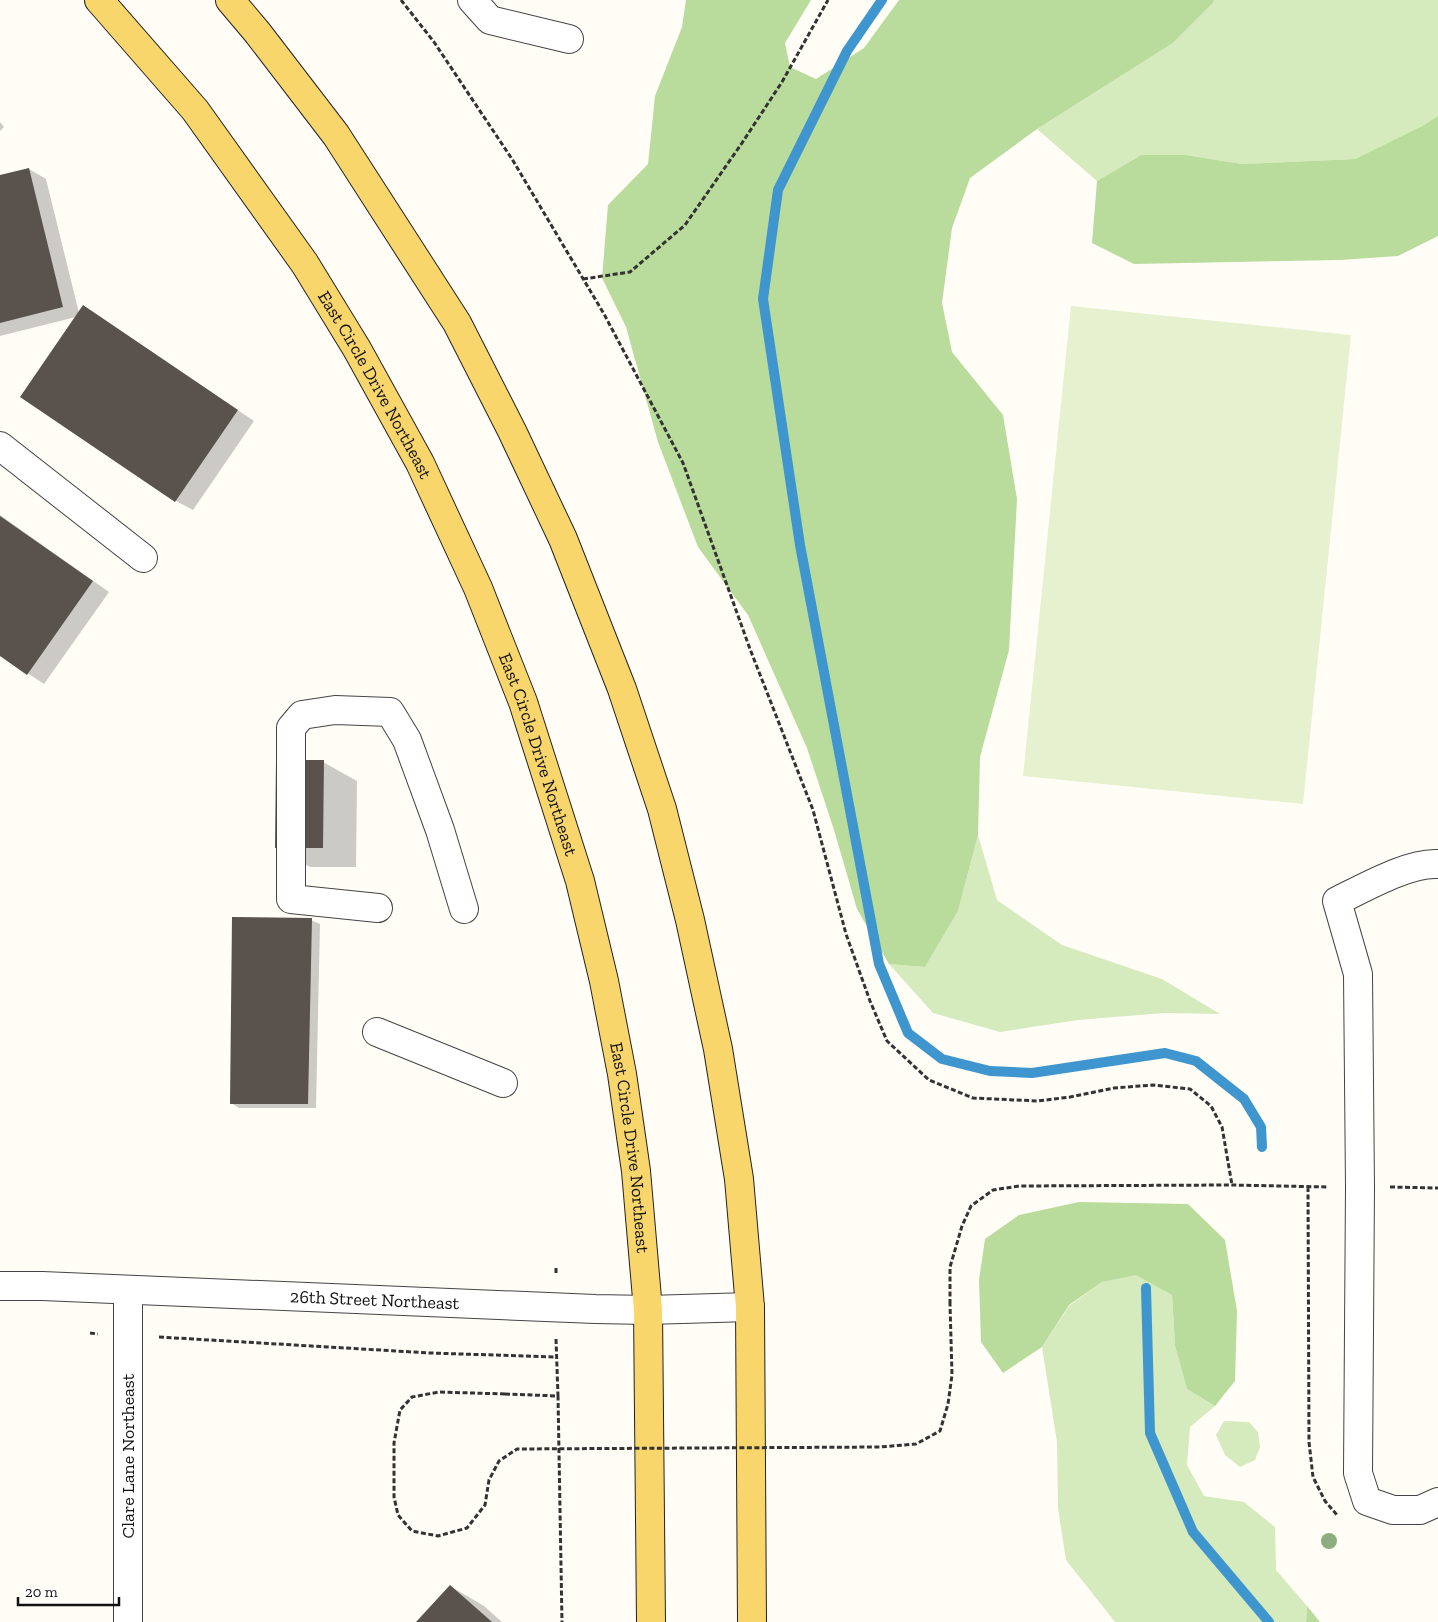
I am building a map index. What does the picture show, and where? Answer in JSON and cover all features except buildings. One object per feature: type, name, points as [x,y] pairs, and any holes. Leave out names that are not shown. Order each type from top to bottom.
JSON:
[{"type":"main road","name":"East Circle Drive Northeast","points":[[99,0],[195,110],[305,264],[356,349],[420,463],[478,588],[524,702],[580,881],[604,981],[622,1074],[636,1171],[648,1310],[651,1622]]},
{"type":"main road","points":[[230,0],[336,135],[457,323],[512,431],[563,539],[622,689],[662,809],[690,920],[718,1049],[739,1178],[750,1307],[752,1622]]},
{"type":"street","points":[[472,0],[490,20],[570,39]]},
{"type":"street","points":[[0,446],[143,558]]},
{"type":"street","points":[[378,908],[291,899],[291,728],[302,714],[335,710],[390,712],[407,740],[440,830],[464,909]]},
{"type":"street","points":[[1438,864],[1427,864],[1388,877],[1337,901],[1358,974],[1360,1197],[1358,1473],[1367,1501],[1393,1510],[1420,1510],[1438,1502]]},
{"type":"street","points":[[377,1032],[503,1082]]},
{"type":"street","name":"26th Street Northeast","points":[[0,1286],[42,1286],[556,1308],[648,1310],[750,1307]]},
{"type":"street","name":"Clare Lane Northeast","points":[[128,1290],[128,1622]]},
{"type":"path","points":[[401,0],[434,42],[512,159],[604,314],[683,463],[750,649],[813,810],[846,934],[870,1001],[887,1041],[929,1080],[973,1098],[1038,1101],[1114,1088],[1153,1085],[1190,1089],[1211,1106],[1222,1127],[1232,1185]]},
{"type":"path","points":[[583,279],[630,272],[686,225],[782,82],[828,0]]},
{"type":"path","points":[[558,1396],[439,1392],[412,1397],[400,1410],[394,1443],[394,1497],[398,1515],[412,1531],[438,1536],[467,1528],[485,1505],[489,1480],[500,1461],[517,1449],[871,1447],[916,1444],[940,1431],[948,1404],[952,1375],[950,1266],[962,1226],[971,1206],[993,1190],[1019,1186],[1232,1185],[1308,1187]]},
{"type":"path","points":[[90,1333],[430,1353],[556,1357],[562,1622]]},
{"type":"green space","points":[[686,0],[811,0],[785,43],[790,67],[816,79],[864,48],[899,0],[1214,0],[1173,43],[1037,129],[970,178],[952,228],[942,303],[952,352],[1003,415],[1017,499],[1009,650],[980,757],[978,835],[958,911],[925,967],[889,964],[857,909],[807,748],[748,615],[698,547],[658,442],[626,327],[602,278],[608,205],[648,164],[655,96],[682,27]]},
{"type":"green space","points":[[1214,0],[1438,0],[1438,116],[1422,126],[1355,159],[1242,164],[1186,155],[1141,155],[1097,181],[1037,129],[1173,43]]},
{"type":"green space","points":[[1438,116],[1438,236],[1398,256],[1340,260],[1134,264],[1092,243],[1097,181],[1141,155],[1186,155],[1242,164],[1355,159],[1422,126]]},
{"type":"green space","points":[[1071,306],[1351,335],[1303,804],[1023,776]]},
{"type":"green space","points":[[978,835],[997,900],[1062,945],[1162,979],[1220,1014],[1164,1013],[1078,1020],[1000,1032],[933,1013],[889,964],[925,967],[958,911]]},
{"type":"green space","points":[[1079,1202],[1188,1204],[1225,1240],[1237,1311],[1235,1381],[1215,1406],[1187,1389],[1175,1346],[1172,1295],[1136,1275],[1102,1282],[1069,1305],[1042,1347],[1003,1373],[981,1342],[979,1280],[985,1239],[1019,1215]]},
{"type":"green space","points":[[1136,1274],[1172,1295],[1175,1346],[1187,1389],[1215,1406],[1190,1427],[1187,1465],[1204,1496],[1244,1502],[1275,1527],[1276,1570],[1307,1606],[1306,1622],[1115,1622],[1066,1560],[1058,1508],[1057,1442],[1042,1347],[1069,1306],[1102,1282]]},
{"type":"green space","points":[[1224,1421],[1249,1422],[1258,1432],[1260,1447],[1255,1460],[1240,1467],[1225,1455],[1216,1435]]},
{"type":"green space","points":[[1307,1606],[1320,1622],[1306,1622]]},
{"type":"waterway","points":[[882,0],[847,51],[778,190],[763,299],[800,545],[879,964],[908,1033],[942,1059],[990,1071],[1032,1073],[1165,1053],[1196,1061],[1244,1099],[1261,1127],[1262,1147]]},
{"type":"waterway","points":[[1146,1288],[1150,1433],[1193,1532],[1269,1622]]}]
